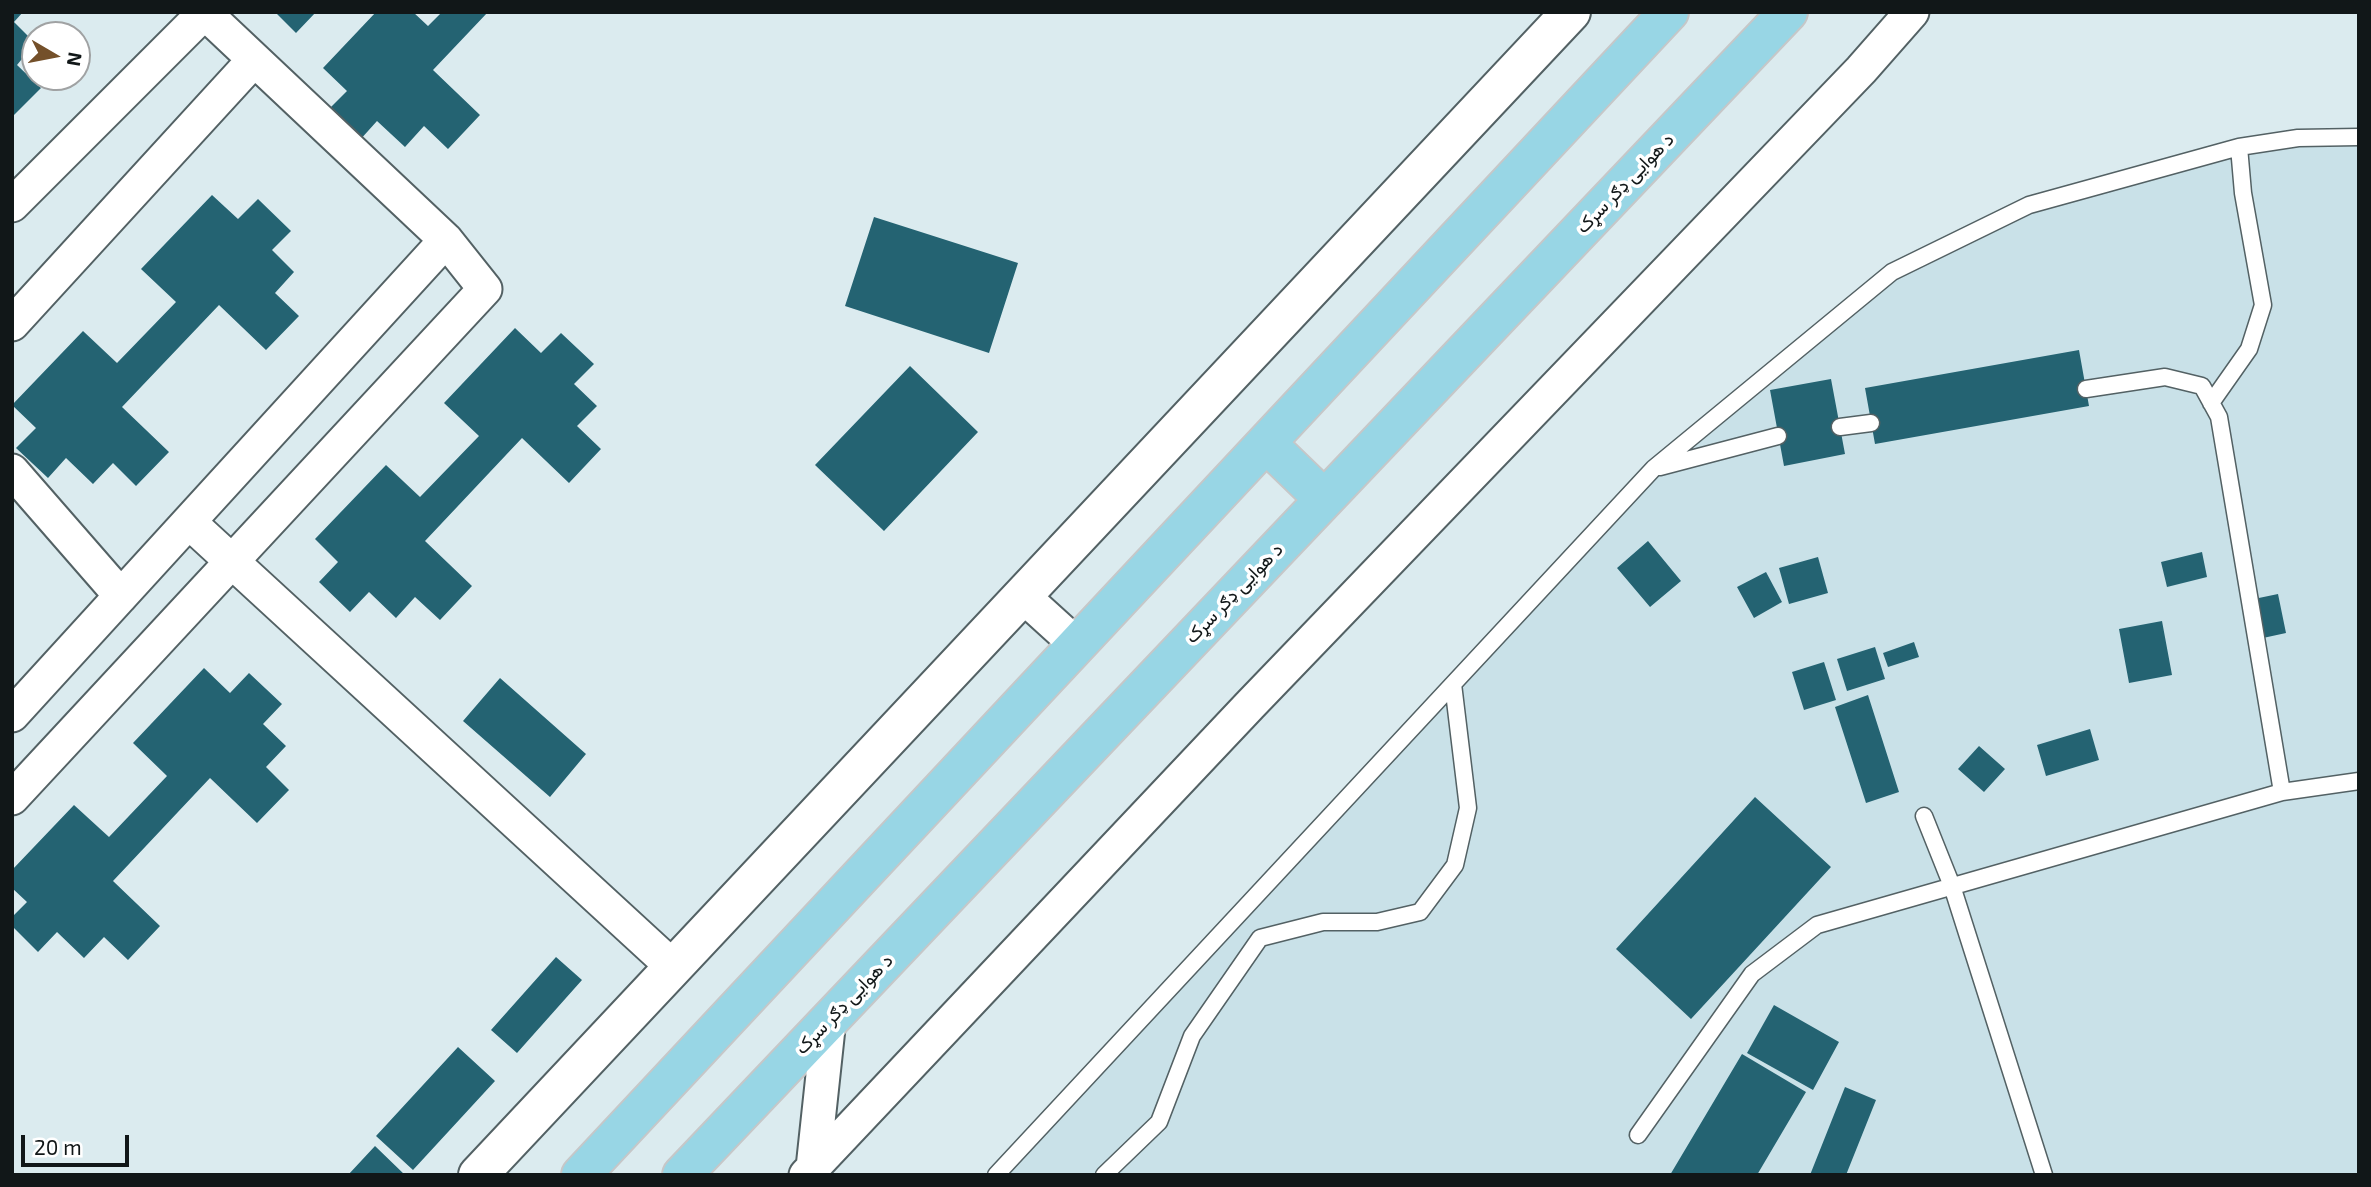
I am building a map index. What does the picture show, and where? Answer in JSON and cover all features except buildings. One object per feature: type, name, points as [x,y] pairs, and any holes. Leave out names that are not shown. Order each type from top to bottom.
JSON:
[{"type":"main road","points":[[581,1175],[1670,12]]},
{"type":"main road","name":"د هوایی ډګر سړک","points":[[682,1175],[1788,12]]},
{"type":"main road","points":[[1266,443],[1324,499]]},
{"type":"street","points":[[12,205],[204,12],[446,240],[485,289],[12,798]]},
{"type":"street","points":[[478,1175],[1571,12]]},
{"type":"street","points":[[810,1171],[1240,715],[1861,70],[1912,12]]},
{"type":"street","points":[[12,324],[253,61]]},
{"type":"street","points":[[12,715],[446,240]]},
{"type":"street","points":[[12,471],[121,596]]},
{"type":"street","points":[[189,522],[673,967]]},
{"type":"street","points":[[1023,596],[1077,645]]},
{"type":"street","points":[[810,1171],[829,1019]]},
{"type":"lane","points":[[996,1175],[1654,468],[1892,272],[2029,205],[2239,146],[2298,138],[2359,137]]},
{"type":"lane","points":[[2211,403],[2249,349],[2263,305],[2243,193],[2239,146]]},
{"type":"lane","points":[[2086,389],[2165,377],[2202,386],[2218,417],[2282,792]]},
{"type":"lane","points":[[1840,427],[1871,422]]},
{"type":"lane","points":[[1654,468],[1778,436]]},
{"type":"lane","points":[[1104,1175],[1159,1122],[1192,1036],[1260,939],[1322,922],[1377,922],[1420,912],[1455,865],[1468,808],[1453,684]]},
{"type":"lane","points":[[1638,1135],[1752,974],[1817,925],[2282,792],[2359,780]]},
{"type":"lane","points":[[1924,816],[1952,886],[2044,1175]]},
{"type":"shaded area","points":[[2359,137],[2359,1175],[996,1175],[1654,468],[1892,272],[2029,205],[2239,147]]}]
